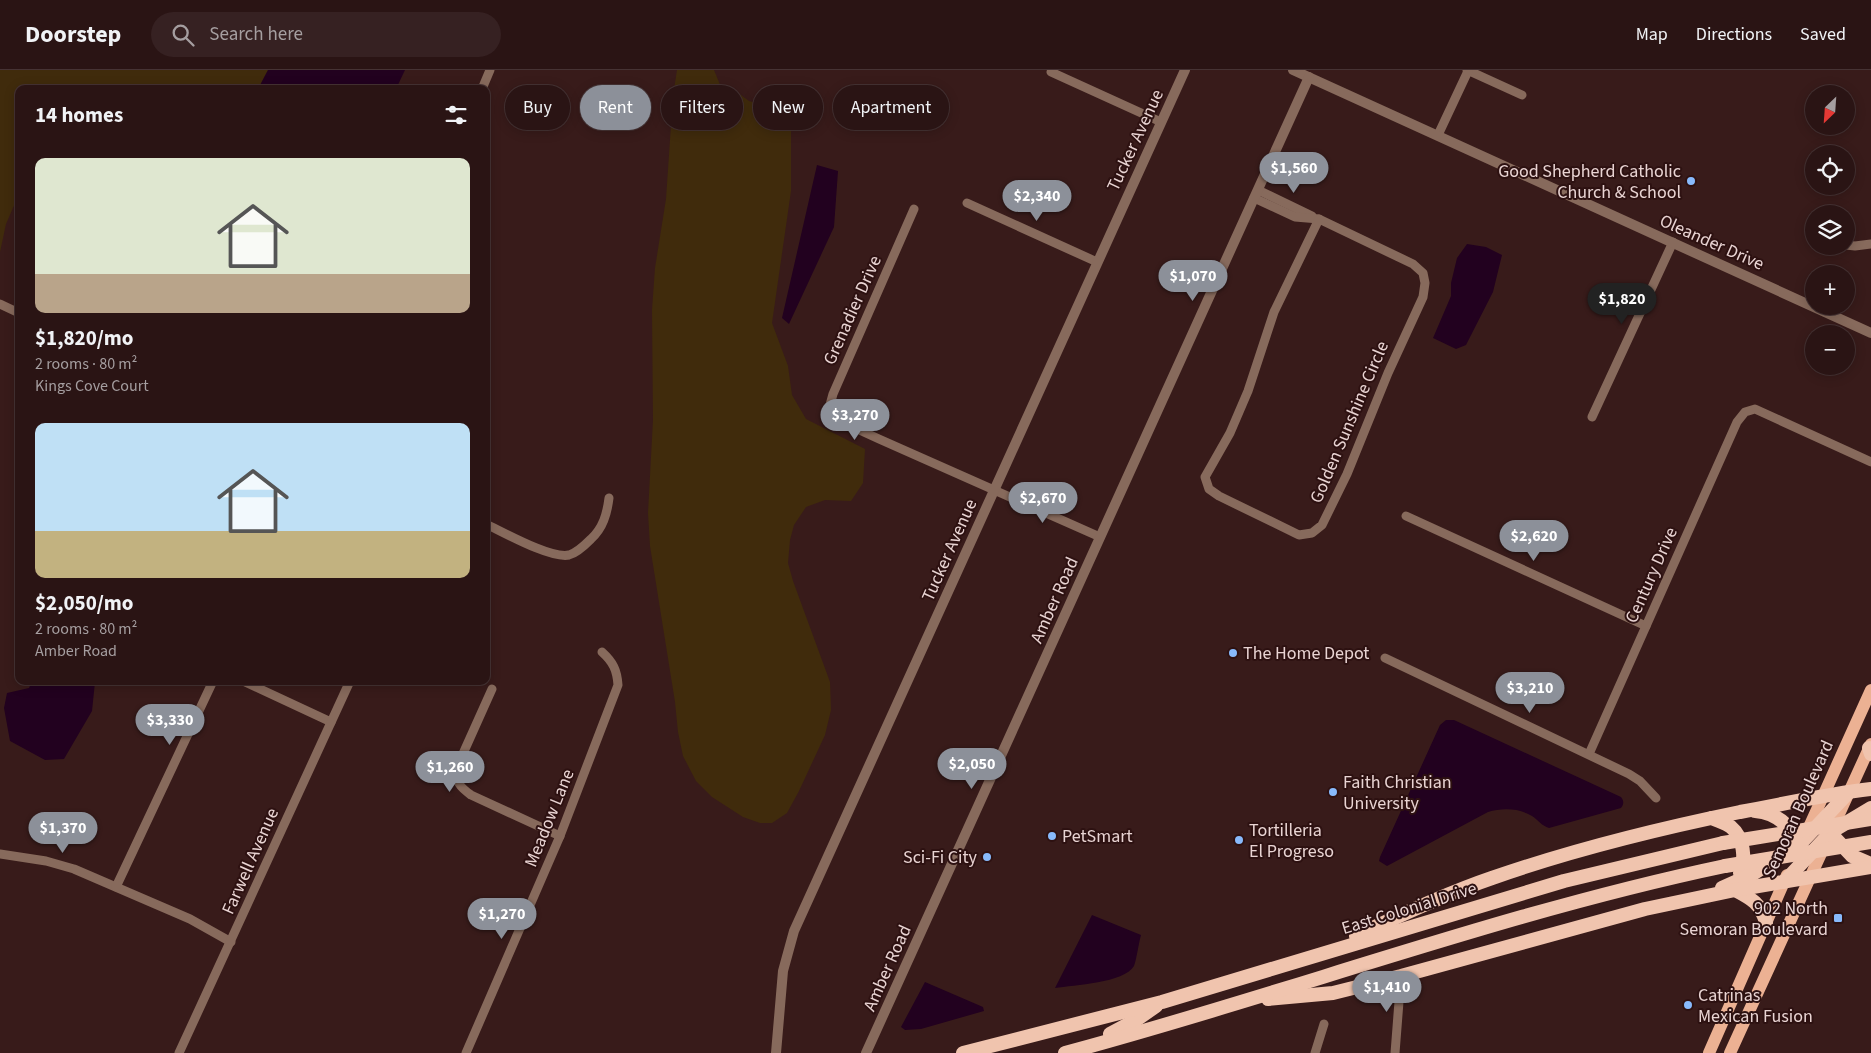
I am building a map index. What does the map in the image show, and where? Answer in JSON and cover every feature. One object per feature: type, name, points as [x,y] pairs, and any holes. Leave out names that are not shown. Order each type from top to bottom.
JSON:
[{"type":"highway","points":[[1314,955],[1405,913],[1490,878],[1582,850],[1712,818],[1822,796],[1871,789]]},
{"type":"highway","points":[[1736,886],[1751,874],[1801,843],[1849,792]]},
{"type":"highway","points":[[1822,796],[1831,832],[1840,846],[1852,856],[1871,866]]},
{"type":"highway","points":[[1784,882],[1831,832],[1871,808]]},
{"type":"highway","points":[[1747,811],[1772,815],[1784,823],[1801,843],[1807,856],[1811,877]]},
{"type":"highway","points":[[1712,818],[1731,826],[1739,837],[1743,860],[1736,886]]},
{"type":"highway","name":"East Colonial Drive","points":[[963,1053],[1162,1002],[1573,879],[1722,844],[1871,819]]},
{"type":"highway","points":[[1066,1053],[1569,903],[1725,866],[1871,842]]},
{"type":"highway","points":[[1238,1002],[1333,993],[1561,931],[1706,896],[1736,886],[1784,882],[1871,866]]},
{"type":"highway","points":[[1736,886],[1758,905],[1766,922]]},
{"type":"highway","points":[[1080,1049],[1136,1020],[1162,1002]]},
{"type":"highway","points":[[1000,1053],[1006,1049],[1009,1041]]},
{"type":"main road","name":"Semoran Boulevard","points":[[1709,1053],[1801,843],[1871,690]]},
{"type":"main road","points":[[1730,1053],[1870,749]]},
{"type":"street","points":[[484,85],[490,70]]},
{"type":"street","name":"Tucker Avenue","points":[[776,1053],[783,971],[794,932],[1185,70]]},
{"type":"street","name":"Oleander Drive","points":[[1293,70],[1871,333]]},
{"type":"street","points":[[1438,135],[1467,70],[1522,95]]},
{"type":"street","points":[[1051,72],[1161,122]]},
{"type":"street","name":"Amber Road","points":[[870,1050],[1308,77]]},
{"type":"street","name":"Golden Sunshine Circle","points":[[1256,194],[1319,220],[1413,264],[1423,273],[1425,283],[1423,297],[1399,348],[1347,474],[1322,525],[1312,533],[1299,535],[1219,496],[1210,489],[1205,477],[1237,416],[1248,391],[1274,312],[1319,220]]},
{"type":"street","points":[[967,203],[1097,262]]},
{"type":"street","name":"Grenadier Drive","points":[[914,209],[833,394],[830,404],[832,414],[842,422],[995,489]]},
{"type":"street","points":[[1592,418],[1673,242]]},
{"type":"street","points":[[1855,246],[1871,244]]},
{"type":"street","points":[[0,304],[15,311]]},
{"type":"street","name":"Century Drive","points":[[1589,754],[1737,422],[1745,412],[1755,409],[1871,462]]},
{"type":"street","points":[[995,489],[1100,537]]},
{"type":"street","points":[[490,526],[530,545],[558,554],[569,555],[581,548],[596,534],[608,509],[609,498]]},
{"type":"street","points":[[1406,516],[1646,626]]},
{"type":"street","name":"Meadow Lane","points":[[466,1053],[560,836],[618,686],[618,674],[613,663],[602,652]]},
{"type":"street","points":[[1384,658],[1589,754],[1640,781],[1656,798]]},
{"type":"street","points":[[116,887],[211,685]]},
{"type":"street","points":[[252,685],[331,722]]},
{"type":"street","name":"Farwell Avenue","points":[[179,1053],[348,685]]},
{"type":"street","points":[[492,690],[457,767],[456,778],[460,787],[471,795],[560,836]]},
{"type":"street","points":[[0,854],[46,861],[74,869],[190,920],[231,942]]},
{"type":"street","points":[[1395,1053],[1401,976]]},
{"type":"street","points":[[1315,1053],[1324,1024]]},
{"type":"shaded area","points":[[0,70],[268,70],[260,85],[15,85],[15,203],[6,224],[0,252]]},
{"type":"shaded area","points":[[268,70],[405,70],[398,85],[260,85]]},
{"type":"shaded area","points":[[677,70],[714,70],[720,85],[675,85]]},
{"type":"shaded area","points":[[743,96],[753,102],[753,130],[791,130],[791,191],[772,323],[788,366],[792,395],[806,419],[865,449],[863,483],[851,501],[825,500],[806,507],[794,525],[790,540],[788,563],[830,682],[831,710],[825,735],[799,791],[787,813],[772,823],[760,823],[743,817],[712,797],[696,781],[683,756],[678,732],[650,546],[648,513],[653,420],[652,310],[655,268],[666,199],[671,130],[743,130]]},
{"type":"shaded area","points":[[817,165],[838,171],[834,227],[789,324],[782,318]]},
{"type":"shaded area","points":[[1467,244],[1486,247],[1502,255],[1493,292],[1466,345],[1456,349],[1433,338],[1451,296],[1451,283],[1457,258]]},
{"type":"shaded area","points":[[30,685],[95,685],[92,711],[64,759],[45,760],[10,741],[4,708],[7,693],[29,688]]},
{"type":"shaded area","points":[[1446,720],[1454,720],[1621,797],[1623,805],[1621,808],[1549,828],[1522,811],[1505,809],[1488,812],[1387,866],[1379,861],[1380,857],[1440,725]]},
{"type":"shaded area","points":[[1092,915],[1141,935],[1134,966],[1129,972],[1110,980],[1055,988]]},
{"type":"shaded area","points":[[925,982],[983,1007],[984,1011],[921,1029],[905,1030],[901,1027]]},
{"type":"place","name":"Good Shepherd Catholic Church & School","points":[[1691,181]]},
{"type":"place","name":"The Home Depot","points":[[1233,653]]},
{"type":"place","name":"Faith Christian University","points":[[1333,792]]},
{"type":"place","name":"PetSmart","points":[[1052,836]]},
{"type":"place","name":"Tortilleria El Progreso","points":[[1239,840]]},
{"type":"place","name":"Sci-Fi City","points":[[987,857]]},
{"type":"place","name":"902 North Semoran Boulevard","points":[[1838,918]]},
{"type":"place","name":"Catrinas Mexican Fusion","points":[[1688,1005]]}]
